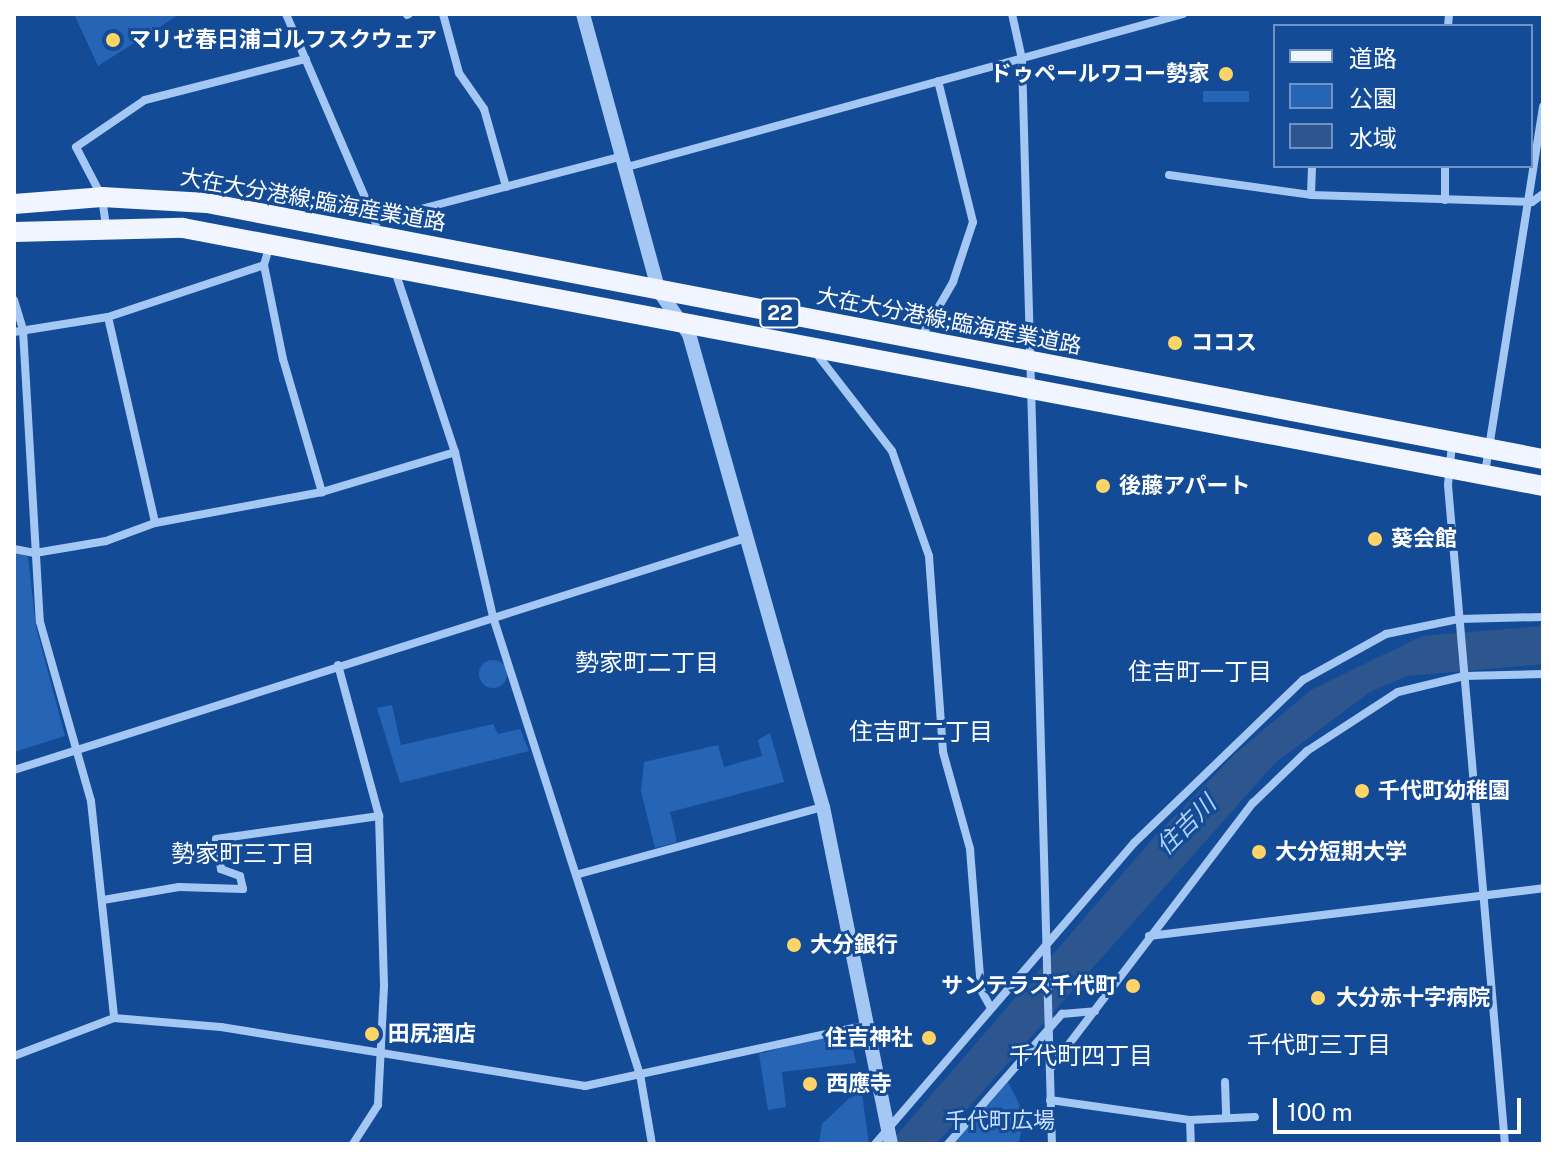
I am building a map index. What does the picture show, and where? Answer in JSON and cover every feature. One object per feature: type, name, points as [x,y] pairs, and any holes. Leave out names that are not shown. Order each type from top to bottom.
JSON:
[{"type":"main road","name":"大在大分港線;臨海産業道路","points":[[14,204],[102,197],[184,200],[378,228],[659,291],[1543,459]]},
{"type":"main road","name":"22","points":[[14,232],[106,226],[183,228],[807,343],[1031,389],[1543,486]]},
{"type":"street","points":[[286,14],[378,228],[506,187],[625,161],[1022,59],[1183,14]]},
{"type":"street","points":[[443,14],[459,73],[484,109],[506,187]]},
{"type":"street","points":[[583,14],[659,291],[685,321],[823,807],[889,1135]]},
{"type":"street","points":[[1012,14],[1022,59],[1052,1144]]},
{"type":"street","points":[[106,226],[102,197],[76,147],[145,100],[306,59]]},
{"type":"street","points":[[920,340],[953,282],[973,222],[938,81]]},
{"type":"street","points":[[1485,475],[1532,202],[1543,107]]},
{"type":"street","points":[[1311,195],[1312,168]]},
{"type":"street","points":[[1445,168],[1445,200]]},
{"type":"street","points":[[1169,175],[1311,195],[1532,202],[1543,194]]},
{"type":"street","points":[[270,244],[264,265],[322,492]]},
{"type":"street","points":[[19,331],[108,317],[264,265]]},
{"type":"street","points":[[394,267],[455,452],[493,617],[579,874],[640,1074],[652,1144]]},
{"type":"street","points":[[14,300],[19,331],[40,622],[80,746],[103,900],[114,1018]]},
{"type":"street","points":[[108,317],[155,523]]},
{"type":"street","points":[[807,343],[892,451],[929,556],[943,752],[970,849],[981,990],[991,1008]]},
{"type":"street","points":[[1452,442],[1447,468],[1505,1144]]},
{"type":"street","points":[[14,549],[35,553],[155,523],[322,492],[455,452]]},
{"type":"street","points":[[14,770],[80,746],[746,538]]},
{"type":"street","points":[[875,1144],[889,1135],[991,1008],[1046,950],[1134,843],[1303,680],[1386,634],[1460,622],[1543,617]]},
{"type":"street","points":[[338,665],[379,816],[385,1052],[378,1105],[353,1144]]},
{"type":"street","points":[[1049,1069],[1253,803],[1307,751],[1398,692],[1464,673],[1543,674]]},
{"type":"street","points":[[579,874],[823,807]]},
{"type":"street","points":[[103,900],[179,887],[243,889],[240,876],[221,869],[216,839],[379,816]]},
{"type":"street","points":[[1149,937],[1543,888]]},
{"type":"street","points":[[948,1144],[1048,1024],[1062,1014],[1095,1011]]},
{"type":"street","points":[[14,1056],[114,1018],[385,1052],[551,1084],[585,1086],[868,1025]]},
{"type":"street","points":[[1225,1082],[1226,1118]]},
{"type":"street","points":[[1050,1100],[1190,1120],[1255,1117]]},
{"type":"street","points":[[1190,1120],[1191,1144]]},
{"type":"green space","name":"マリゼ春日浦ゴルフスクウェア","points":[[74,14],[180,14],[98,66]]},
{"type":"green space","points":[[1203,91],[1249,91],[1249,102],[1203,102]]},
{"type":"green space","points":[[14,551],[28,557],[36,627],[65,736],[14,752]]},
{"type":"green space","points":[[493,660],[503,664],[507,674],[503,684],[493,688],[483,684],[479,674],[483,664]]},
{"type":"green space","points":[[392,705],[401,745],[493,724],[498,734],[520,729],[529,751],[400,783],[377,708]]},
{"type":"green space","points":[[770,733],[784,782],[670,812],[677,842],[655,848],[641,791],[644,762],[718,745],[724,767],[762,756],[758,740]]},
{"type":"green space","points":[[819,1037],[853,1050],[856,1063],[782,1072],[786,1107],[768,1110],[759,1054]]},
{"type":"green space","name":"千代町広場","points":[[1006,1078],[1024,1114],[1019,1144],[951,1144]]},
{"type":"green space","points":[[861,1087],[869,1144],[819,1144],[822,1124]]},
{"type":"water","name":"住吉川","points":[[1543,626],[1543,664],[1407,676],[1370,692],[1275,763],[936,1144],[889,1144],[1156,835],[1235,754],[1311,690],[1422,636]]},
{"type":"place","name":"マリゼ春日浦ゴルフスクウェア","points":[[113,40]]},
{"type":"place","name":"ドゥペールワコー勢家","points":[[1226,74]]},
{"type":"place","name":"ココス","points":[[1175,343]]},
{"type":"place","name":"後藤アパート","points":[[1103,486]]},
{"type":"place","name":"葵会館","points":[[1375,539]]},
{"type":"place","name":"千代町幼稚園","points":[[1362,791]]},
{"type":"place","name":"大分短期大学","points":[[1259,852]]},
{"type":"place","name":"大分銀行","points":[[794,945]]},
{"type":"place","name":"サンテラス千代町","points":[[1133,986]]},
{"type":"place","name":"大分赤十字病院","points":[[1318,998]]},
{"type":"place","name":"田尻酒店","points":[[372,1034]]},
{"type":"place","name":"住吉神社","points":[[929,1038]]},
{"type":"place","name":"西應寺","points":[[810,1084]]},
{"type":"district","name":"勢家町二丁目","points":[[647,663]]},
{"type":"district","name":"住吉町一丁目","points":[[1200,672]]},
{"type":"district","name":"住吉町二丁目","points":[[921,732]]},
{"type":"district","name":"勢家町三丁目","points":[[243,854]]},
{"type":"district","name":"千代町三丁目","points":[[1319,1045]]},
{"type":"district","name":"千代町四丁目","points":[[1081,1056]]}]
